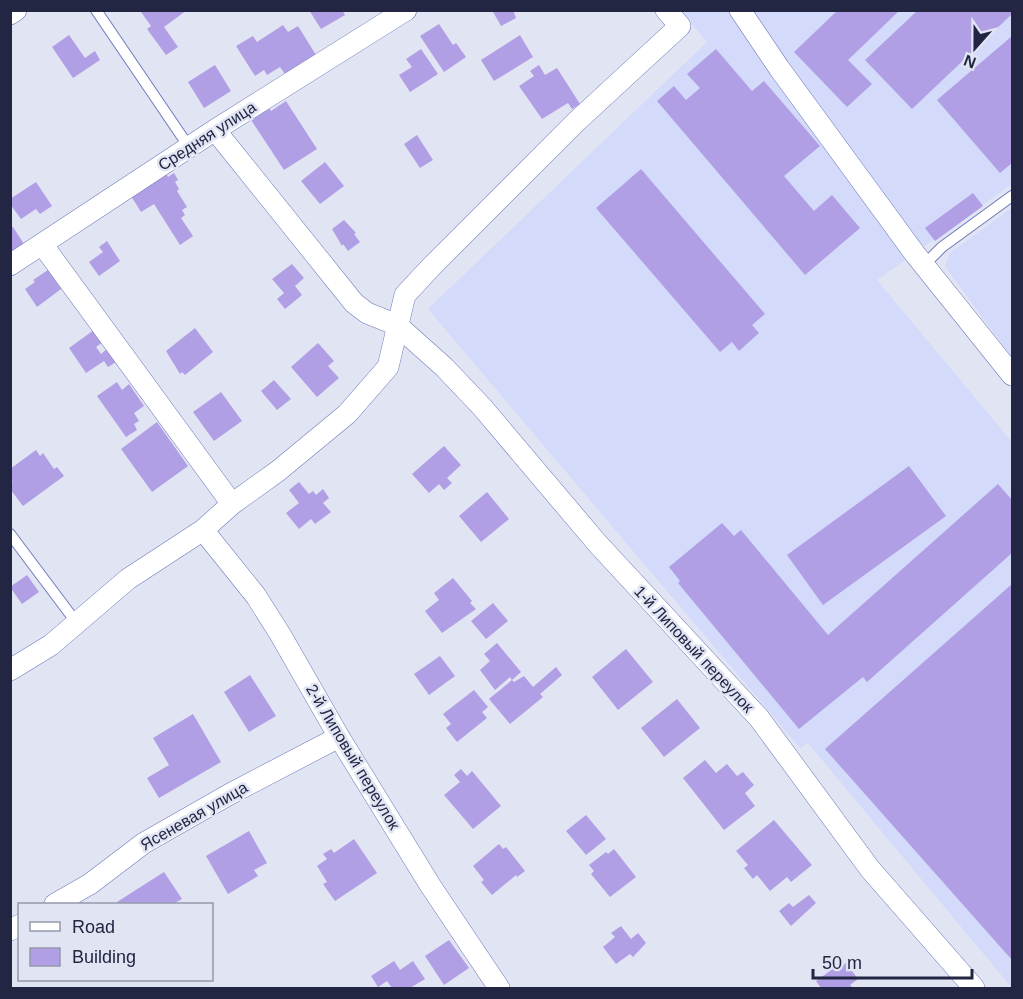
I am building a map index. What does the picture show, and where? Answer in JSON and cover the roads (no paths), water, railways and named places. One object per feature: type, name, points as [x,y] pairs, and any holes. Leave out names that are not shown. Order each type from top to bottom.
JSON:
[{"type":"street","points":[[10,14],[16,10]]},
{"type":"street","name":"Средняя улица","points":[[10,265],[215,130],[406,10]]},
{"type":"street","points":[[10,670],[51,645],[128,579],[203,530],[232,504],[278,471],[347,414],[388,367],[405,295],[577,121],[680,26],[666,10]]},
{"type":"street","points":[[740,10],[779,68],[924,265],[1012,375]]},
{"type":"street","name":"1-й Липовый переулок","points":[[215,130],[354,303],[367,313],[397,325],[444,367],[482,406],[597,543],[759,718],[870,869],[974,988]]},
{"type":"street","points":[[42,244],[232,504]]},
{"type":"street","name":"2-й Липовый переулок","points":[[203,530],[256,596],[430,885],[499,988]]},
{"type":"street","name":"Ясеневая улица","points":[[57,903],[90,884],[144,843],[339,736]]},
{"type":"lane","points":[[96,10],[189,147]]},
{"type":"lane","points":[[924,265],[942,248],[1012,196]]},
{"type":"lane","points":[[10,534],[76,622]]}]
